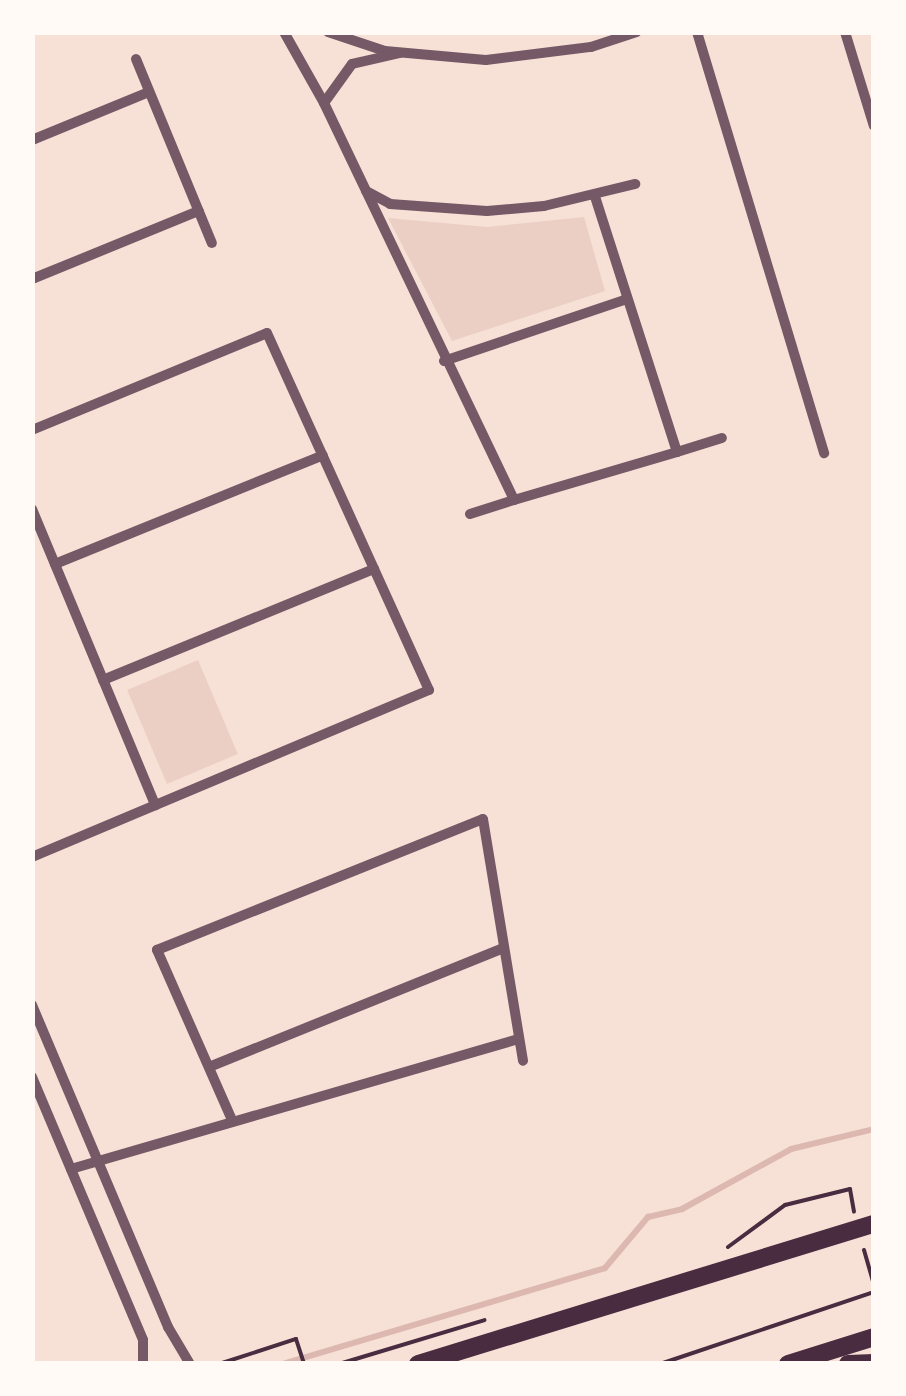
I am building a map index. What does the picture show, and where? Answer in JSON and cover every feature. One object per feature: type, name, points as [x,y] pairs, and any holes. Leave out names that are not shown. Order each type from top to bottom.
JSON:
[{"type":"highway","points":[[418,1364],[874,1224]]},
{"type":"highway","points":[[788,1364],[874,1337]]},
{"type":"highway","points":[[848,1364],[874,1363]]},
{"type":"street","points":[[284,32],[324,103],[444,361],[514,500]]},
{"type":"street","points":[[328,32],[400,53],[486,60],[540,56],[637,32]]},
{"type":"street","points":[[697,32],[824,452]]},
{"type":"street","points":[[845,32],[874,126]]},
{"type":"street","points":[[324,103],[352,64],[400,53]]},
{"type":"street","points":[[136,59],[212,243]]},
{"type":"street","points":[[32,140],[150,92]]},
{"type":"street","points":[[365,191],[390,204],[441,210],[544,206],[636,184]]},
{"type":"street","points":[[596,196],[677,452]]},
{"type":"street","points":[[32,279],[199,211]]},
{"type":"street","points":[[444,361],[627,300]]},
{"type":"street","points":[[32,430],[267,333],[429,690],[32,857]]},
{"type":"street","points":[[470,514],[722,438]]},
{"type":"street","points":[[55,564],[323,455]]},
{"type":"street","points":[[32,509],[155,805]]},
{"type":"street","points":[[103,680],[374,569]]},
{"type":"street","points":[[232,1120],[157,950],[483,819],[523,1061]]},
{"type":"street","points":[[209,1066],[504,948]]},
{"type":"street","points":[[32,1005],[168,1327],[190,1364]]},
{"type":"street","points":[[72,1170],[97,1159],[520,1039]]},
{"type":"street","points":[[32,1077],[143,1340],[143,1364]]},
{"type":"path","points":[[660,1364],[874,1292]]},
{"type":"path","points":[[218,1364],[296,1339],[304,1364]]},
{"type":"shaded area","points":[[584,217],[605,291],[452,341],[388,218],[487,227]]},
{"type":"shaded area","points":[[198,660],[238,754],[167,784],[127,690]]},
{"type":"waterway","points":[[283,1364],[605,1268],[648,1217],[682,1209],[791,1149],[874,1129]]}]
